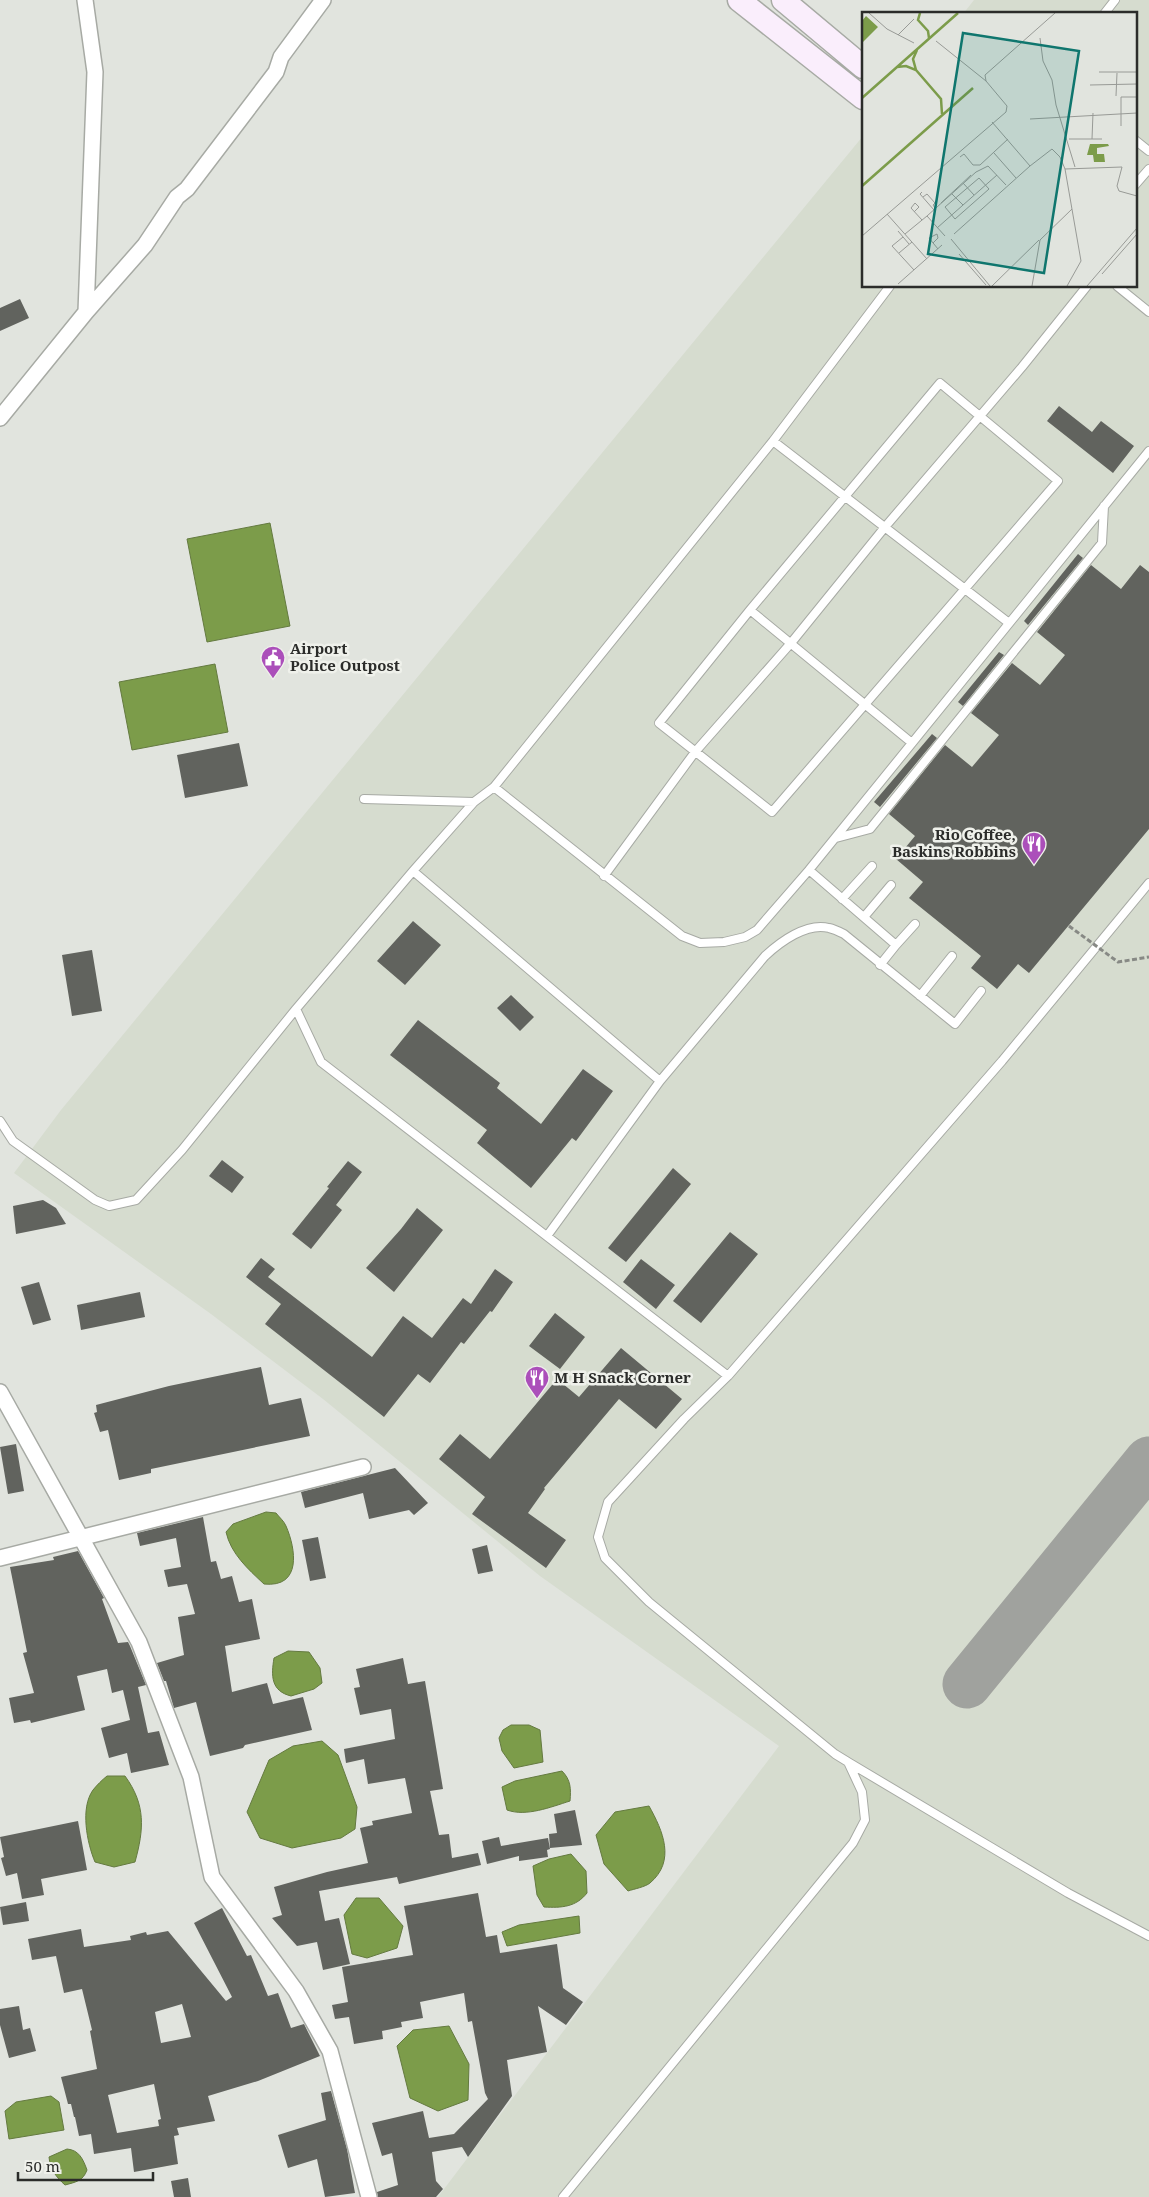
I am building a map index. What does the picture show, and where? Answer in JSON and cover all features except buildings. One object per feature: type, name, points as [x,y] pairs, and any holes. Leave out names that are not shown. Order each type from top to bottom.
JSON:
[{"type":"main road","points":[[739,0],[862,97]]},
{"type":"main road","points":[[782,0],[862,66]]},
{"type":"street","points":[[85,0],[95,72],[86,312]]},
{"type":"street","points":[[0,418],[86,312],[145,245],[176,197],[187,189],[276,72],[281,57],[323,0]]},
{"type":"street","points":[[0,1392],[139,1642],[192,1777],[212,1877],[296,1991],[330,2051],[369,2197]]},
{"type":"street","points":[[0,1558],[363,1467]]},
{"type":"lane","points":[[1106,12],[1115,0]]},
{"type":"lane","points":[[1136,141],[1149,151]]},
{"type":"lane","points":[[1136,184],[1149,169]]},
{"type":"lane","points":[[0,1121],[14,1141],[95,1200],[109,1206],[136,1200],[182,1150],[413,871],[474,802],[494,787],[773,441],[888,288]]},
{"type":"lane","points":[[604,876],[695,752],[791,643],[885,527],[981,416],[1085,288]]},
{"type":"lane","points":[[1119,288],[1149,312]]},
{"type":"lane","points":[[940,383],[981,416],[1058,481],[866,706],[772,812],[659,723],[750,610],[940,383]]},
{"type":"lane","points":[[773,441],[1009,623]]},
{"type":"lane","points":[[494,787],[682,936],[700,943],[724,942],[745,937],[757,930],[836,838],[1104,506],[1147,456]]},
{"type":"lane","points":[[836,838],[870,829],[1102,543],[1104,506]]},
{"type":"lane","points":[[750,610],[912,743]]},
{"type":"lane","points":[[364,798],[474,802]]},
{"type":"lane","points":[[842,899],[872,866]]},
{"type":"lane","points":[[809,870],[896,945]]},
{"type":"lane","points":[[413,871],[660,1081]]},
{"type":"lane","points":[[1149,883],[1002,1061],[728,1376],[684,1420],[608,1502],[598,1537],[605,1558],[649,1602],[835,1754],[1068,1893],[1149,1936]]},
{"type":"lane","points":[[864,917],[891,885]]},
{"type":"lane","points":[[880,964],[915,924]]},
{"type":"lane","points":[[547,1236],[660,1081],[765,956],[781,941],[799,933],[829,927],[844,934],[955,1024],[981,991]]},
{"type":"lane","points":[[920,996],[952,956]]},
{"type":"lane","points":[[296,1010],[321,1062],[728,1376]]},
{"type":"lane","points":[[563,2197],[853,1843],[865,1820],[862,1792],[848,1762]]},
{"type":"path","points":[[1068,926],[1118,962],[1149,957]]},
{"type":"shaded area","points":[[974,0],[1149,0],[1149,2197],[438,2197],[779,1746],[540,1576],[323,1399],[211,1314],[14,1173],[61,1110],[862,137],[862,288],[1136,288],[1136,12],[965,12]]},
{"type":"shaded area","points":[[270,523],[290,626],[207,642],[187,539]]},
{"type":"shaded area","points":[[215,664],[228,732],[132,750],[119,682]]},
{"type":"shaded area","points":[[266,1512],[276,1513],[283,1521],[292,1545],[293,1565],[290,1573],[285,1580],[276,1584],[264,1584],[246,1567],[228,1540],[226,1532],[233,1524]]},
{"type":"shaded area","points":[[288,1651],[309,1652],[320,1668],[322,1683],[314,1689],[291,1696],[279,1690],[273,1677],[274,1658]]},
{"type":"shaded area","points":[[511,1725],[529,1725],[540,1730],[543,1762],[514,1768],[502,1751],[499,1738],[503,1730]]},
{"type":"shaded area","points":[[322,1741],[338,1755],[357,1807],[355,1829],[341,1838],[292,1848],[260,1838],[247,1812],[269,1760],[293,1746]]},
{"type":"shaded area","points":[[562,1771],[570,1785],[570,1801],[530,1812],[507,1810],[502,1787],[515,1781]]},
{"type":"shaded area","points":[[107,1776],[125,1776],[137,1797],[141,1818],[140,1839],[135,1862],[114,1867],[95,1862],[89,1845],[86,1826],[89,1797],[93,1790]]},
{"type":"shaded area","points":[[649,1806],[659,1825],[662,1836],[665,1856],[663,1865],[650,1883],[628,1891],[604,1864],[596,1835],[615,1812]]},
{"type":"shaded area","points":[[571,1854],[586,1871],[587,1893],[583,1898],[568,1906],[544,1907],[537,1895],[533,1866],[549,1859]]},
{"type":"shaded area","points":[[356,1898],[379,1898],[403,1926],[397,1948],[367,1958],[352,1954],[344,1915]]},
{"type":"shaded area","points":[[579,1916],[580,1933],[507,1946],[502,1932],[519,1925]]},
{"type":"shaded area","points":[[449,2026],[469,2064],[468,2100],[438,2111],[410,2098],[397,2046],[413,2030]]},
{"type":"shaded area","points":[[51,2096],[59,2102],[64,2130],[9,2139],[5,2111],[16,2102]]},
{"type":"shaded area","points":[[67,2149],[75,2151],[80,2156],[87,2170],[81,2179],[65,2185],[54,2172],[49,2157]]},
{"type":"taxiway","points":[[967,1684],[1149,1461]]},
{"type":"place","name":"Airport Police Outpost","points":[[273,679]]},
{"type":"place","name":"Rio Coffee, Baskins Robbins","points":[[1034,865]]},
{"type":"place","name":"M H Snack Corner","points":[[537,1399]]}]
